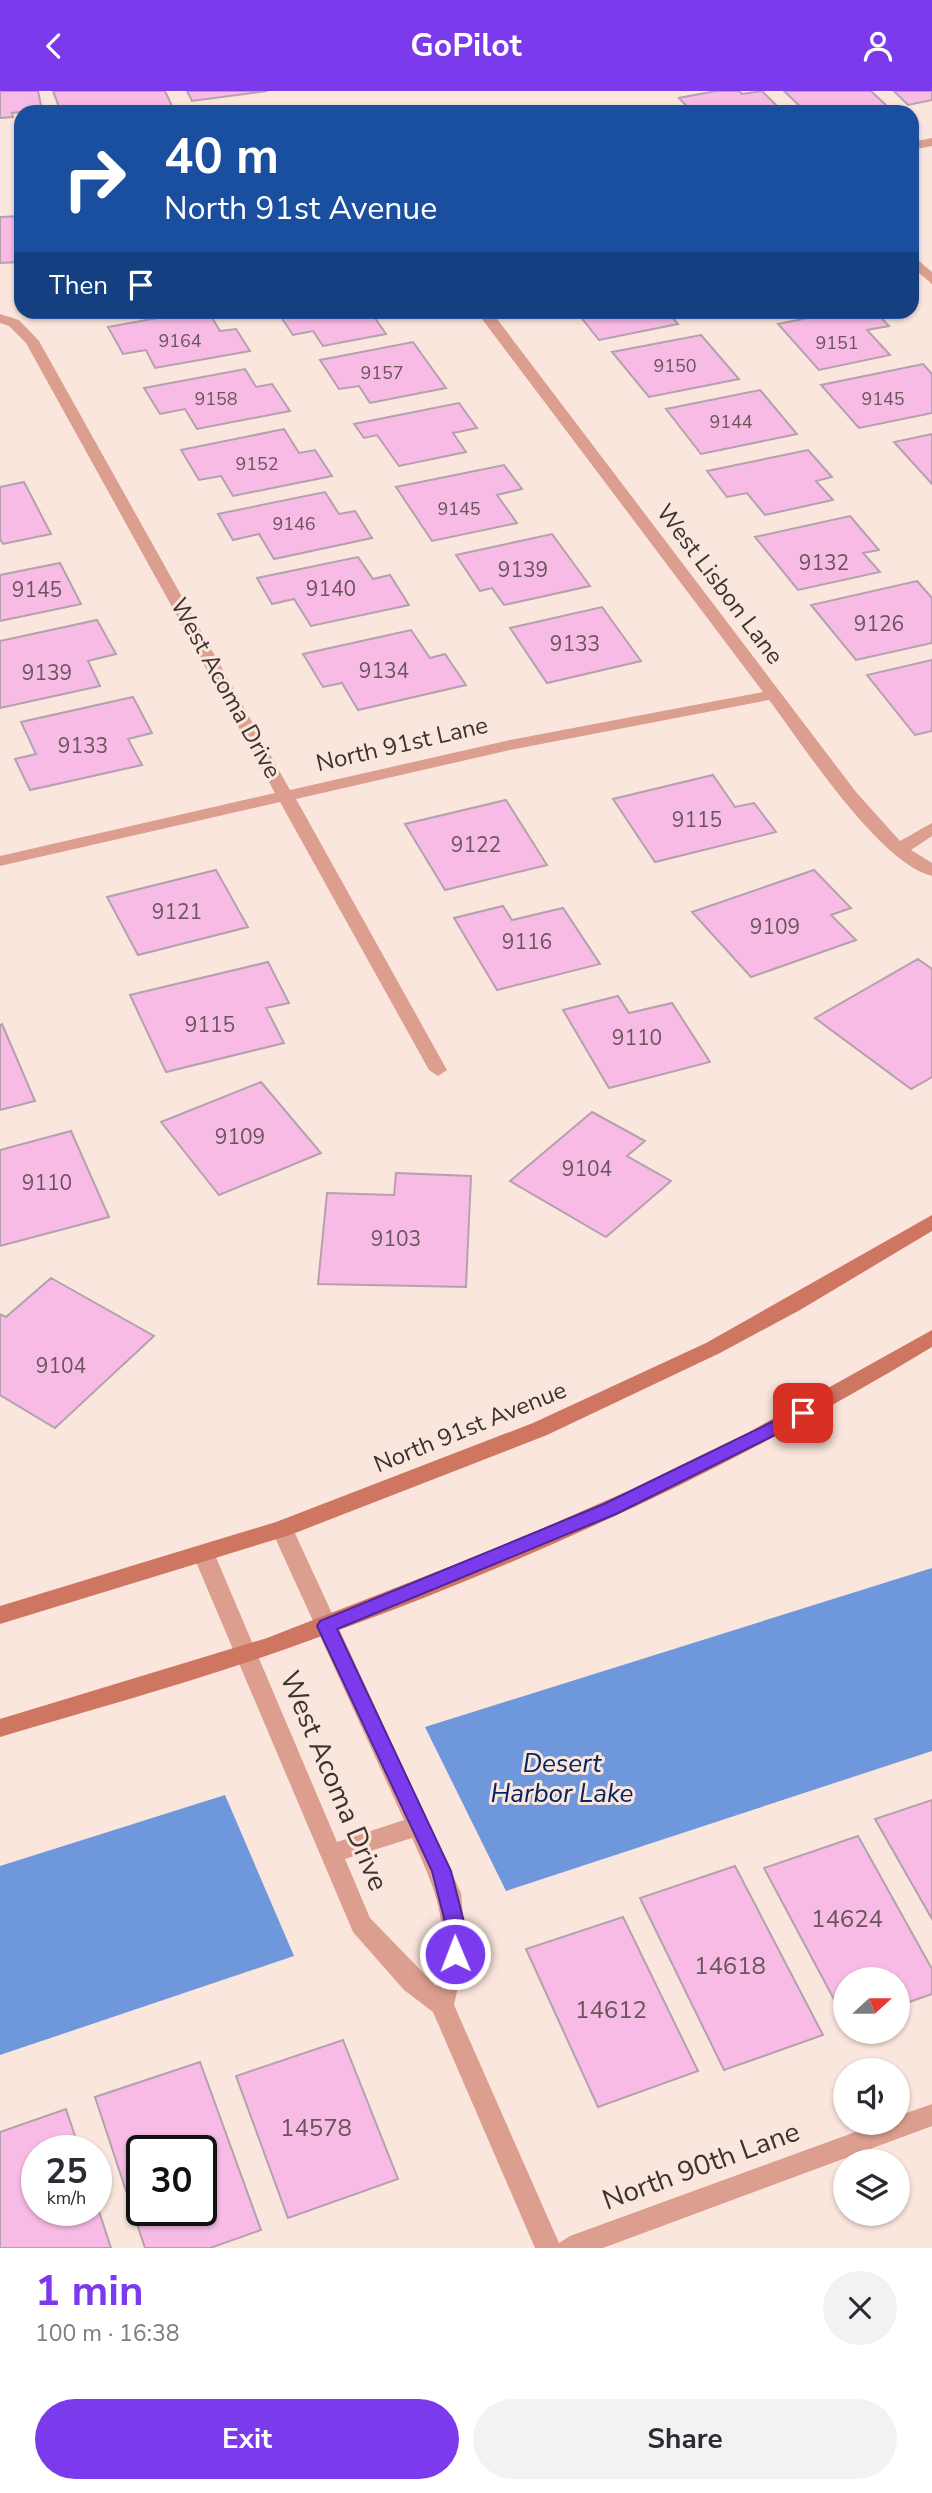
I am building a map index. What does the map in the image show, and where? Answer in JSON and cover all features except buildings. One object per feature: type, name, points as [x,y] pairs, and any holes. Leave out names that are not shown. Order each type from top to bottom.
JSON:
[{"type":"main road","name":"North 91st Avenue","points":[[0,1615],[204,1555],[282,1529],[540,1429],[631,1388],[793,1305],[932,1222]]},
{"type":"main road","points":[[0,1728],[247,1654],[326,1626],[519,1549],[699,1468],[852,1387],[932,1337]]},
{"type":"street","points":[[919,266],[932,280]]},
{"type":"street","name":"West Acoma Drive","points":[[0,318],[14,323],[32,341],[438,1070]]},
{"type":"street","name":"West Lisbon Lane","points":[[489,319],[850,796],[899,850],[932,871]]},
{"type":"street","name":"North 91st Lane","points":[[0,861],[510,745],[775,694]]},
{"type":"street","points":[[899,850],[932,828]]},
{"type":"street","points":[[282,1529],[441,1871],[456,1926],[451,1982],[442,2005]]},
{"type":"street","name":"West Acoma Drive","points":[[204,1555],[361,1925],[412,1982],[442,2005],[548,2248]]},
{"type":"street","points":[[331,1854],[420,1825]]},
{"type":"street","name":"North 90th Lane","points":[[570,2248],[932,2115]]},
{"type":"water","name":"Desert Harbor Lake","points":[[932,1568],[932,1751],[506,1891],[425,1727]]},
{"type":"water","points":[[225,1795],[294,1956],[0,2055],[0,1866]]},
{"type":"route","points":[[455,1954],[456,1926],[441,1871],[326,1626],[519,1549],[610,1509],[699,1468],[803,1413]]}]
